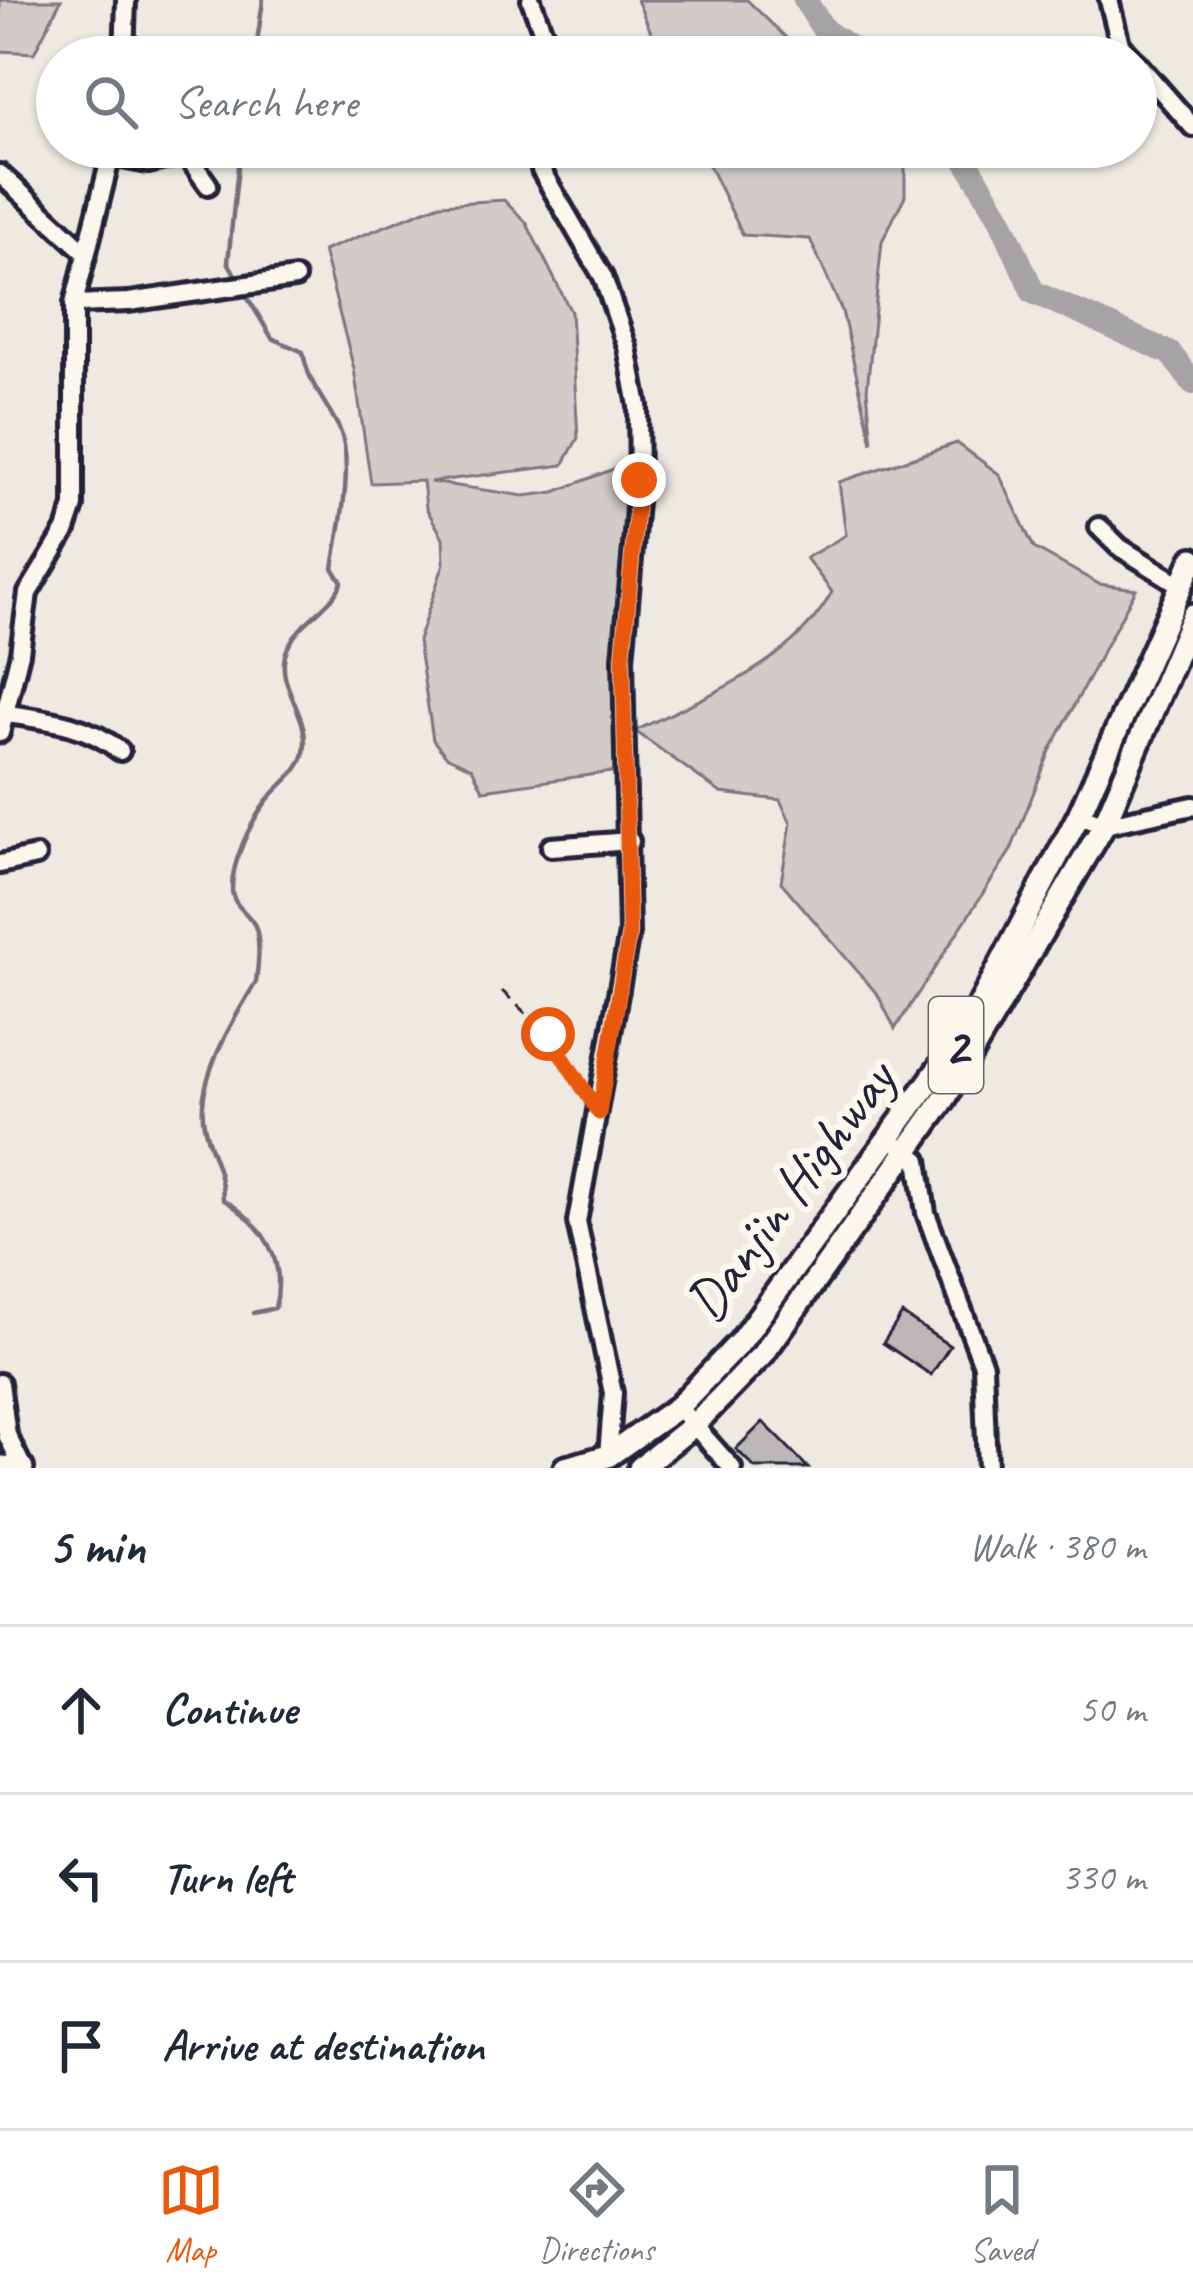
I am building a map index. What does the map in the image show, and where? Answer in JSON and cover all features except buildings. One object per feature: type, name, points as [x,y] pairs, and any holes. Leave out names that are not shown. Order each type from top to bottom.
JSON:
[{"type":"main road","name":"Danjin Highway","points":[[640,1468],[694,1426],[763,1354],[898,1145],[966,1031],[1079,815],[1111,734],[1193,559]]},
{"type":"main road","name":"Danjin Highway","points":[[611,1464],[677,1407],[741,1341],[980,1040],[1104,825],[1183,668],[1193,615]]},
{"type":"main road","name":"2","points":[[565,1468],[611,1464]]},
{"type":"main road","points":[[0,1467],[22,1468]]},
{"type":"street","points":[[125,36],[126,0]]},
{"type":"street","points":[[531,0],[545,36]]},
{"type":"street","points":[[1108,0],[1118,36]]},
{"type":"street","points":[[1157,87],[1193,128]]},
{"type":"street","points":[[0,733],[28,593],[66,530],[74,506],[74,304],[107,168]]},
{"type":"street","points":[[196,168],[208,184]]},
{"type":"street","points":[[541,168],[603,277],[627,346],[638,406],[639,480],[623,659],[629,933],[577,1222],[613,1393],[611,1464]]},
{"type":"street","points":[[0,174],[85,251]]},
{"type":"street","points":[[74,304],[129,302],[295,278]]},
{"type":"street","points":[[1099,527],[1119,547],[1182,586]]},
{"type":"street","points":[[7,714],[65,723],[100,735],[120,752]]},
{"type":"street","points":[[1079,815],[1104,825],[1193,806]]},
{"type":"street","points":[[551,847],[630,841]]},
{"type":"street","points":[[0,864],[36,856]]},
{"type":"street","points":[[898,1145],[918,1160],[926,1213],[983,1364],[987,1468]]},
{"type":"street","points":[[0,1383],[7,1435],[22,1468]]},
{"type":"street","points":[[677,1407],[732,1468]]},
{"type":"path","points":[[502,991],[548,1034],[599,1113]]},
{"type":"shaded area","points":[[0,0],[61,0],[43,36],[36,36],[34,53],[0,51]]},
{"type":"shaded area","points":[[637,0],[747,0],[784,36],[653,36]]},
{"type":"shaded area","points":[[710,168],[905,168],[905,196],[882,241],[867,390],[872,443],[842,311],[810,239],[743,235]]},
{"type":"shaded area","points":[[504,200],[526,222],[571,312],[578,438],[563,465],[430,482],[524,496],[555,492],[616,468],[626,475],[615,654],[619,771],[483,790],[472,768],[446,756],[433,740],[418,641],[444,563],[443,538],[426,508],[423,481],[371,483],[354,369],[323,251],[440,204]]},
{"type":"shaded area","points":[[957,443],[999,474],[1034,548],[1099,584],[1136,589],[1050,751],[1011,850],[895,1029],[878,995],[781,882],[791,823],[780,800],[721,793],[635,731],[745,676],[794,640],[815,617],[832,592],[806,558],[846,535],[839,482]]},
{"type":"waterway","points":[[258,36],[263,0]]},
{"type":"waterway","points":[[805,0],[833,36]]},
{"type":"waterway","points":[[238,168],[228,262],[238,280]]},
{"type":"waterway","points":[[970,168],[1000,218],[1033,292],[1170,353],[1193,383]]},
{"type":"waterway","points":[[243,290],[272,338],[303,352],[313,383],[339,428],[346,459],[333,568],[342,582],[301,628],[285,657],[286,681],[304,729],[304,752],[297,768],[254,821],[233,878],[235,900],[257,932],[256,982],[218,1050],[205,1089],[204,1125],[223,1199],[261,1232],[275,1259],[275,1308],[253,1313]]},
{"type":"route","points":[[548,1034],[599,1113],[629,933],[623,659],[639,480]]}]
